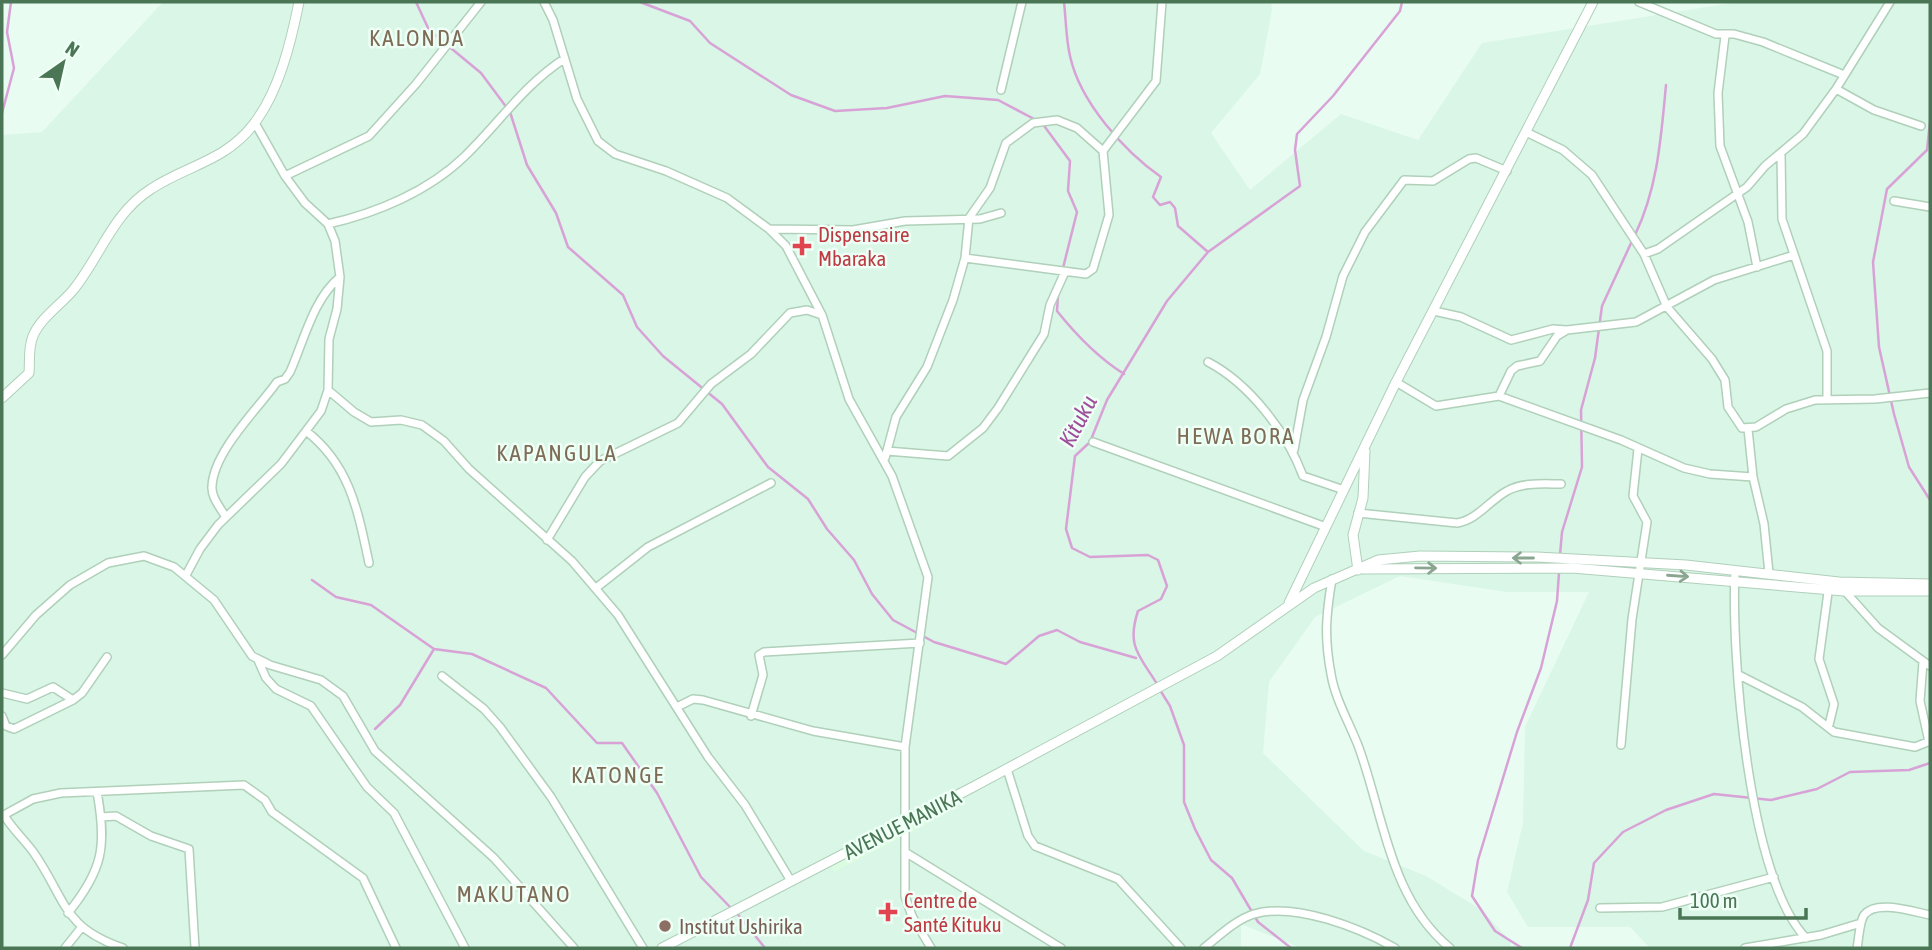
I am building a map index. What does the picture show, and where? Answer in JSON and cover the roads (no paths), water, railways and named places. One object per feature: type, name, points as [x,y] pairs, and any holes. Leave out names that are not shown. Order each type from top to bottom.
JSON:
[{"type":"street","points":[[2,398],[29,373],[29,351],[39,324],[74,289],[131,203],[152,187],[207,163],[228,150],[255,123],[274,86],[299,2]]},
{"type":"street","points":[[285,176],[369,136],[422,76],[481,2]]},
{"type":"street","points":[[544,2],[553,20],[564,59],[592,133],[605,148],[713,191],[769,229],[795,260],[822,316],[849,399],[886,454],[927,568],[928,591],[905,747],[905,896],[912,916],[931,948]]},
{"type":"street","points":[[1002,90],[1022,2]]},
{"type":"street","points":[[1103,152],[1156,81],[1162,2]]},
{"type":"street","points":[[1288,605],[1396,382],[1593,2]]},
{"type":"street","points":[[1639,2],[1669,17],[1725,36],[1734,34],[1763,42],[1843,75]]},
{"type":"street","points":[[1644,254],[1658,249],[1739,194],[1813,122],[1878,25],[1890,2]]},
{"type":"street","points":[[1725,36],[1718,93],[1718,126],[1728,174],[1739,194],[1757,267]]},
{"type":"street","points":[[328,224],[377,211],[452,167],[522,91],[564,59]]},
{"type":"street","points":[[1836,89],[1874,110],[1921,125]]},
{"type":"street","points":[[886,454],[900,407],[927,367],[953,300],[965,258],[969,218],[990,188],[1006,143],[1033,123],[1057,120],[1077,128],[1103,152],[1109,215],[1100,254],[1093,269],[1086,274],[1064,274],[965,258]]},
{"type":"street","points":[[187,575],[200,549],[225,516],[281,464],[321,411],[328,390],[330,339],[337,309],[340,277],[335,241],[328,224],[305,203],[285,176],[255,123]]},
{"type":"street","points":[[1526,132],[1550,142],[1581,162],[1644,254],[1667,307],[1712,359],[1725,380],[1728,407],[1738,425],[1748,429],[1786,409],[1827,398],[1875,399],[1930,393]]},
{"type":"street","points":[[1781,153],[1782,219],[1828,351],[1827,398]]},
{"type":"street","points":[[1294,450],[1303,400],[1326,337],[1343,276],[1365,232],[1387,206],[1399,186],[1404,180],[1433,181],[1444,177],[1469,159],[1507,171]]},
{"type":"street","points":[[1894,201],[1930,207]]},
{"type":"street","points":[[769,229],[853,230],[905,220],[988,218],[1001,213]]},
{"type":"street","points":[[1434,311],[1461,317],[1511,340],[1553,329],[1567,330],[1636,322],[1714,280],[1794,256]]},
{"type":"street","points":[[886,454],[948,456],[983,428],[1044,334],[1050,305],[1064,274]]},
{"type":"street","points":[[225,516],[211,487],[217,468],[242,426],[277,382],[285,379],[290,372],[320,302],[329,286],[340,277]]},
{"type":"street","points":[[547,540],[585,477],[600,461],[678,423],[711,384],[751,354],[790,313],[807,310],[822,316]]},
{"type":"street","points":[[1499,396],[1511,371],[1517,366],[1540,361],[1557,336],[1567,330]]},
{"type":"street","points":[[1208,362],[1225,370],[1240,385],[1294,450],[1303,477],[1344,490]]},
{"type":"street","points":[[1396,382],[1436,406],[1499,396],[1684,468],[1710,474],[1753,477]]},
{"type":"street","points":[[328,390],[371,422],[401,421],[422,425],[444,441],[596,588],[708,757],[745,805],[791,881]]},
{"type":"street","points":[[1748,429],[1753,477],[1764,524],[1769,573]]},
{"type":"street","points":[[306,431],[324,444],[339,464],[355,501],[369,563]]},
{"type":"street","points":[[1093,442],[1326,527]]},
{"type":"street","points":[[1366,444],[1363,498],[1353,549],[1358,570],[1572,568],[1639,574],[1735,576],[1835,586],[1930,591]]},
{"type":"street","points":[[1621,745],[1622,709],[1647,522],[1633,496],[1638,449]]},
{"type":"street","points":[[596,588],[648,547],[771,483]]},
{"type":"street","points":[[1358,513],[1468,522],[1510,489],[1522,485],[1561,484]]},
{"type":"street","points":[[2,654],[36,615],[70,585],[108,563],[144,556],[158,559],[187,575],[214,600],[243,646],[258,660],[266,678],[276,689],[311,706],[367,787],[394,813],[465,948]]},
{"type":"street","name":"AVENUE MANIKA","points":[[662,948],[1007,769],[1246,638],[1288,605],[1332,579],[1378,560],[1420,556],[1640,562],[1735,576]]},
{"type":"street","points":[[1735,576],[1769,573],[1835,586],[1930,584]]},
{"type":"street","points":[[1735,576],[1733,617],[1760,837],[1791,919],[1806,938]]},
{"type":"street","points":[[1332,579],[1325,625],[1331,677],[1360,750],[1382,830],[1412,906],[1450,948]]},
{"type":"street","points":[[1739,675],[1802,706],[1840,733],[1915,747],[1929,741],[1920,701],[1927,664],[1878,628],[1835,586]]},
{"type":"street","points":[[1829,726],[1834,704],[1819,659],[1835,586]]},
{"type":"street","points":[[751,716],[763,675],[759,655],[764,652],[920,643]]},
{"type":"street","points":[[2,716],[6,726],[14,729],[73,699],[82,693],[107,657]]},
{"type":"street","points":[[258,660],[321,680],[344,696],[375,751],[494,858],[574,948]]},
{"type":"street","points":[[442,676],[484,709],[551,797],[643,948]]},
{"type":"street","points":[[2,693],[27,699],[53,687],[73,699]]},
{"type":"street","points":[[677,707],[693,699],[751,716],[905,747]]},
{"type":"street","points":[[1007,769],[1025,827],[1035,846],[1118,879],[1181,948]]},
{"type":"street","points":[[123,948],[101,942],[81,928],[68,913],[33,853],[3,816],[48,794],[244,785],[292,827],[356,871],[371,890],[396,948]]},
{"type":"street","points":[[68,913],[88,884],[103,848],[102,817],[97,793]]},
{"type":"street","points":[[102,817],[116,816],[151,836],[189,849],[195,948]]},
{"type":"street","points":[[905,852],[1062,948]]},
{"type":"street","points":[[1600,908],[1662,907],[1774,877]]},
{"type":"street","points":[[1857,948],[1861,923],[1872,909],[1886,908],[1930,915]]},
{"type":"street","points":[[1204,948],[1237,922],[1269,911],[1333,921],[1365,931],[1395,948]]},
{"type":"street","points":[[1745,948],[1806,938],[1861,923]]},
{"type":"street","points":[[65,948],[81,928]]},
{"type":"waterway","points":[[2,113],[14,68],[7,32],[11,2]]},
{"type":"waterway","points":[[416,2],[429,30],[481,73],[510,112],[527,165],[556,213],[568,247],[623,295],[637,327],[663,356],[722,404],[768,467],[808,499],[827,529],[854,560],[872,594],[893,620],[934,642],[1006,664],[1039,636],[1057,630],[1080,642],[1136,658]]},
{"type":"waterway","points":[[640,2],[690,21],[710,43],[791,95],[835,111],[887,108],[945,96],[998,100],[1036,120]]},
{"type":"waterway","points":[[1064,2],[1070,56],[1083,91],[1105,124],[1133,154],[1161,177],[1153,197],[1160,205],[1170,202],[1175,208],[1178,226],[1208,252]]},
{"type":"waterway","name":"Kituku","points":[[1157,684],[1140,658],[1134,643],[1134,634],[1138,611],[1161,599],[1167,586],[1158,560],[1148,555],[1090,557],[1072,548],[1066,529],[1075,456],[1090,442],[1107,400],[1167,301],[1208,252],[1300,186],[1295,150],[1297,134],[1333,96],[1400,11],[1402,2]]},
{"type":"waterway","points":[[1635,235],[1654,180],[1666,85]]},
{"type":"waterway","points":[[1930,122],[1927,150],[1887,189],[1873,262],[1879,347],[1894,414],[1909,467],[1930,500]]},
{"type":"waterway","points":[[1042,123],[1070,161],[1068,191],[1077,212],[1063,268]]},
{"type":"waterway","points":[[1560,555],[1562,532],[1582,467],[1581,410],[1595,358],[1602,306],[1632,241]]},
{"type":"waterway","points":[[1058,295],[1057,311],[1096,353],[1124,374]]},
{"type":"waterway","points":[[1522,948],[1495,931],[1472,896],[1478,860],[1517,732],[1541,668],[1557,601],[1559,573]]},
{"type":"waterway","points":[[312,580],[336,597],[371,605],[434,649],[472,654],[546,688],[597,743],[622,743],[657,793],[701,877],[731,908]]},
{"type":"waterway","points":[[375,729],[400,705],[434,649]]},
{"type":"waterway","name":"Kituku","points":[[1160,690],[1170,706],[1184,745],[1184,802],[1195,829],[1211,860],[1232,878],[1258,922],[1291,948]]},
{"type":"waterway","points":[[1570,948],[1588,900],[1594,863],[1623,832],[1666,810],[1714,794],[1771,800],[1817,789],[1850,772],[1909,770],[1930,763]]},
{"type":"waterway","points":[[736,912],[765,948]]},
{"type":"place","name":"Dispensaire Mbaraka","points":[[802,246]]},
{"type":"place","name":"Centre de Santé Kituku","points":[[888,912]]},
{"type":"place","name":"Institut Ushirika","points":[[665,926]]},
{"type":"district","name":"KALONDA","points":[[417,38]]},
{"type":"district","name":"HEWA BORA","points":[[1236,436]]},
{"type":"district","name":"KAPANGULA","points":[[557,453]]},
{"type":"district","name":"KATONGE","points":[[618,775]]},
{"type":"district","name":"MAKUTANO","points":[[514,894]]}]
